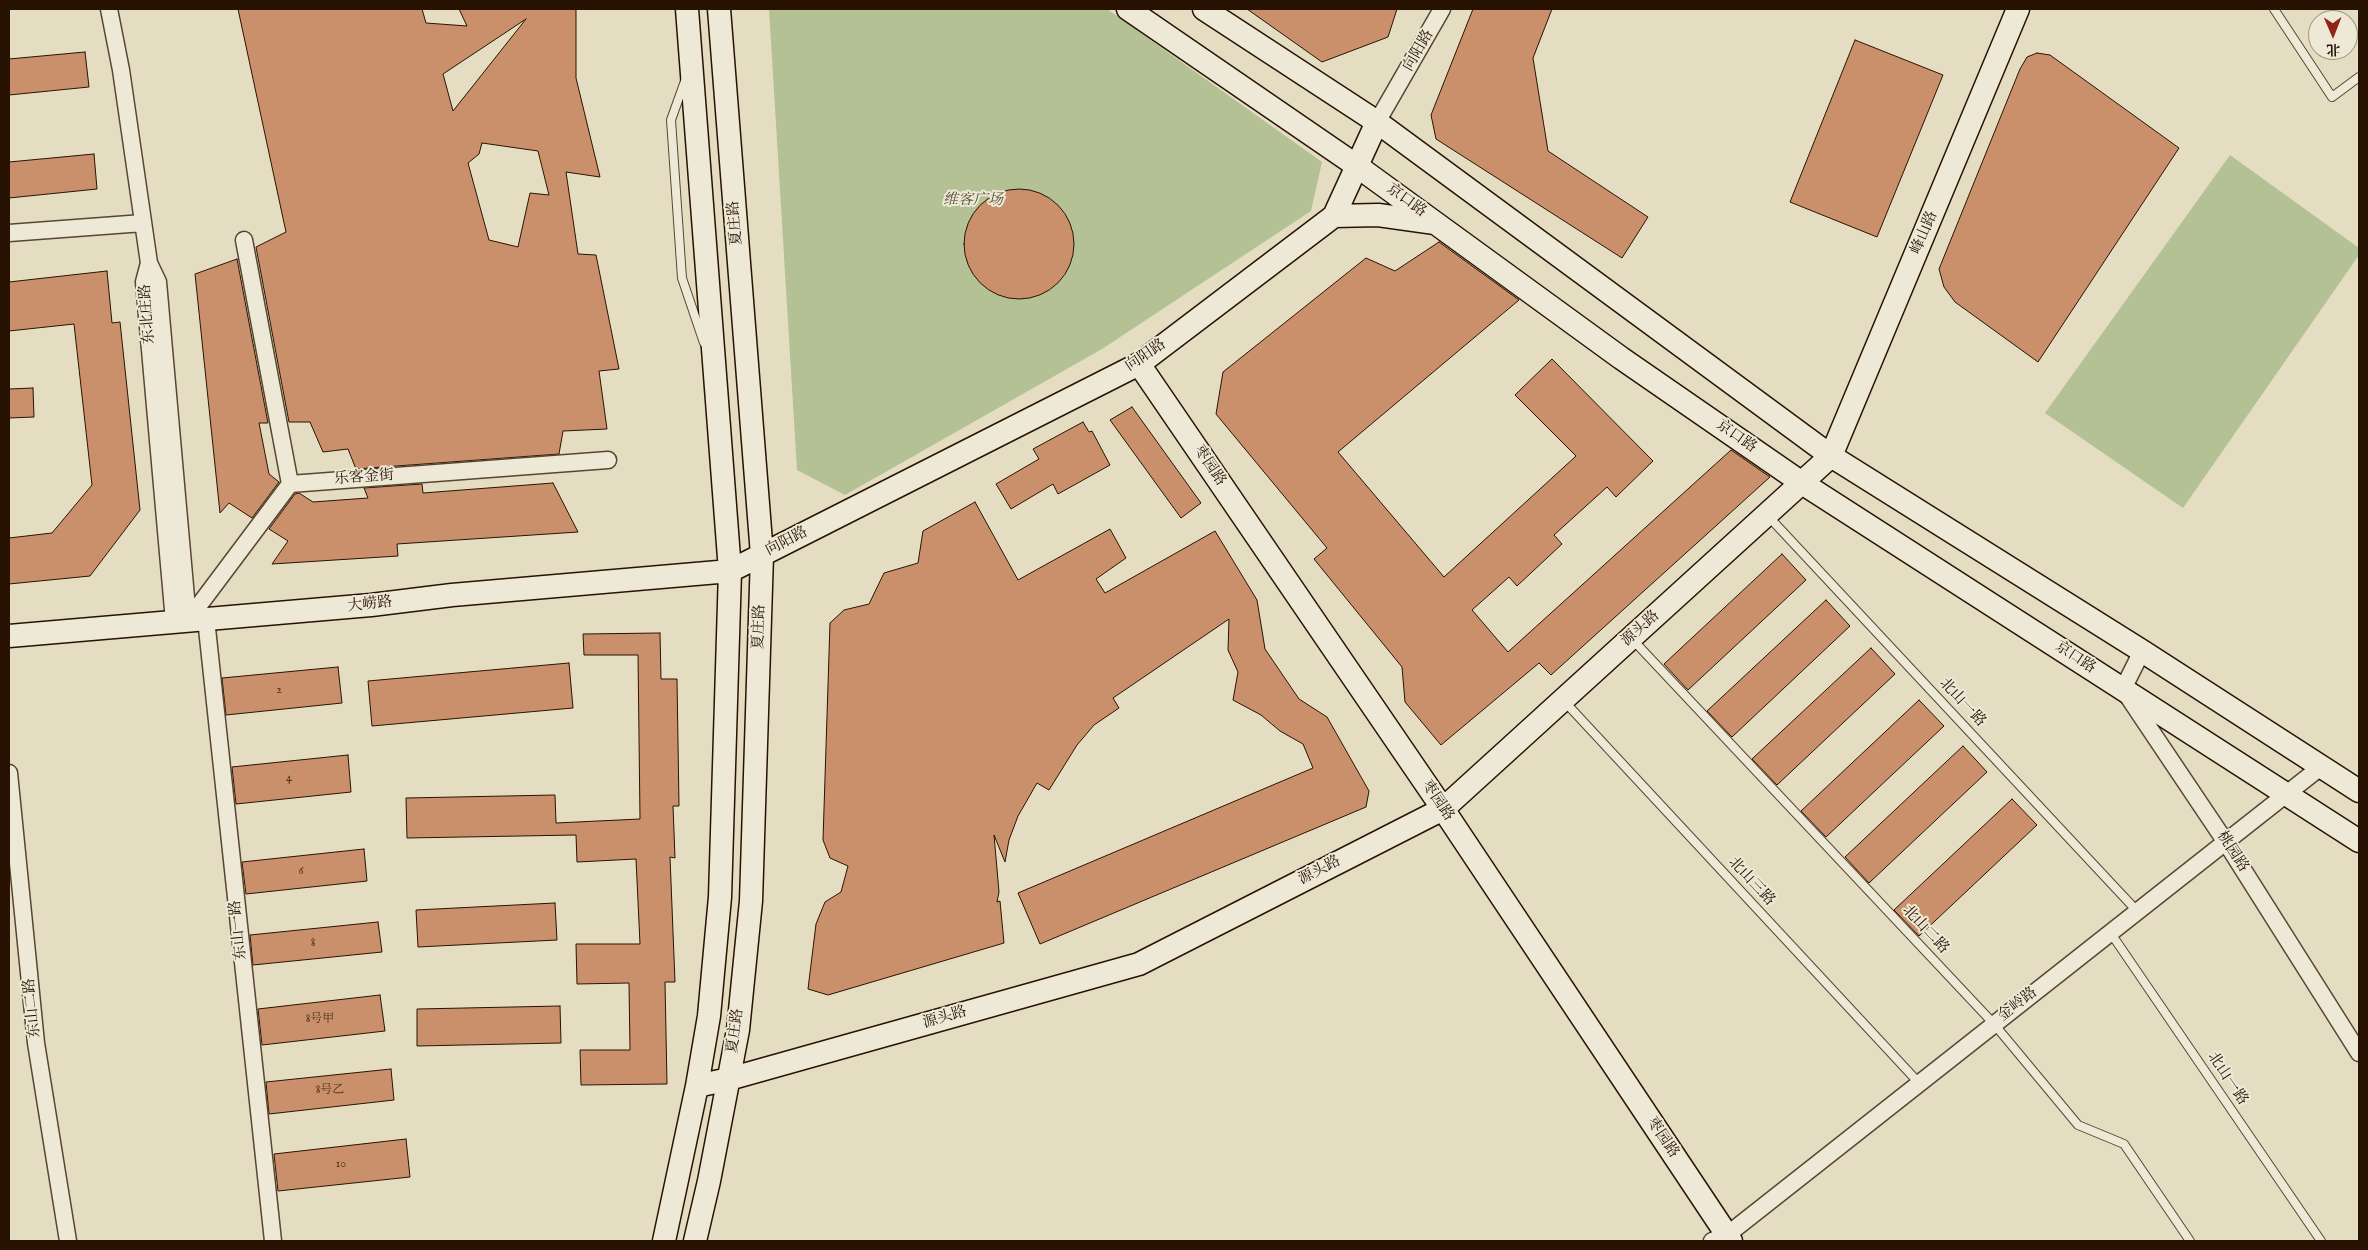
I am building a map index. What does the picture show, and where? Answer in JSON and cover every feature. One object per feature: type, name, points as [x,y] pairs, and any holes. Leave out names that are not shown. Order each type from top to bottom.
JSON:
[{"type":"main road","name":"夏庄路","points":[[664,1241],[697,1086],[709,1016],[720,897],[730,571],[687,9]]},
{"type":"main road","name":"夏庄路","points":[[696,1241],[738,1030],[751,901],[762,555],[719,9]]},
{"type":"main road","name":"京口路","points":[[1128,9],[1357,166],[1621,358],[1802,482],[2359,841]]},
{"type":"main road","points":[[1204,9],[1377,122],[1831,456],[2142,651],[2359,791]]},
{"type":"main road","name":"峰山路","points":[[1831,456],[2018,9]]},
{"type":"main road","name":"向阳路","points":[[730,571],[1139,364],[1334,216],[1377,122]]},
{"type":"main road","points":[[1334,216],[1378,215],[1438,224]]},
{"type":"main road","name":"枣园路","points":[[1139,364],[1443,809],[1723,1239]]},
{"type":"main road","name":"源头路","points":[[697,1086],[729,1079],[1140,964],[1443,809],[1831,456]]},
{"type":"main road","name":"大崂路","points":[[9,636],[371,605],[452,595],[730,571]]},
{"type":"street","name":"东北庄路","points":[[109,9],[121,70],[149,263],[158,282],[189,620]]},
{"type":"street","name":"向阳路","points":[[1377,122],[1442,9]]},
{"type":"street","points":[[9,233],[144,223]]},
{"type":"street","points":[[189,620],[290,484],[244,240]]},
{"type":"street","name":"乐客金街","points":[[290,484],[608,460]]},
{"type":"street","name":"东山一路","points":[[189,620],[273,1241]]},
{"type":"street","points":[[2123,688],[2142,651]]},
{"type":"street","name":"桃园路","points":[[2123,688],[2225,841],[2359,1053]]},
{"type":"street","name":"金岭路","points":[[1723,1239],[2322,766]]},
{"type":"street","name":"东山二路","points":[[9,773],[36,1043],[68,1241]]},
{"type":"lane","points":[[2274,9],[2332,97],[2359,76]]},
{"type":"lane","name":"北山一路","points":[[1766,514],[2137,911]]},
{"type":"lane","name":"北山二路","points":[[1630,638],[1994,1024],[2078,1125],[2124,1144],[2190,1241]]},
{"type":"lane","name":"北山三路","points":[[1562,700],[1919,1083]]},
{"type":"lane","name":"北山一路","points":[[2110,932],[2321,1241]]},
{"type":"green space","name":"维客广场","points":[[769,9],[1107,9],[1322,162],[1311,211],[1102,349],[845,495],[797,470]]},
{"type":"green space","points":[[2230,155],[2359,248],[2359,255],[2183,508],[2045,413]]},
{"type":"building","points":[[238,9],[422,9],[426,23],[467,26],[459,9],[576,9],[576,78],[600,177],[566,172],[578,254],[596,255],[619,369],[599,371],[607,429],[563,431],[559,454],[356,469],[348,449],[323,452],[310,422],[289,422],[256,247],[286,232]],"holes":[[[526,19],[453,111],[443,74]],[[482,143],[538,151],[549,195],[530,193],[518,247],[489,240],[468,163],[479,154]]]},
{"type":"building","points":[[1247,9],[1397,9],[1388,37],[1322,62]]},
{"type":"building","points":[[1473,9],[1552,9],[1533,58],[1548,151],[1648,217],[1622,258],[1436,139],[1431,115]]},
{"type":"building","points":[[1855,40],[1943,75],[1877,237],[1790,202]]},
{"type":"building","points":[[85,52],[89,87],[9,95],[9,59]]},
{"type":"building","points":[[2037,53],[2050,55],[2179,148],[2038,362],[1955,302],[1944,287],[1939,269],[2020,69],[2027,57]]},
{"type":"building","points":[[94,154],[97,189],[9,198],[9,162]]},
{"type":"building","points":[[1019,189],[1040,193],[1058,205],[1070,223],[1074,244],[1070,265],[1058,283],[1040,295],[1019,299],[998,295],[980,283],[968,265],[964,244],[968,223],[980,205],[998,193]]},
{"type":"building","points":[[1439,242],[1519,300],[1338,452],[1444,577],[1576,456],[1515,395],[1552,359],[1653,461],[1616,497],[1607,487],[1554,535],[1562,544],[1517,586],[1509,577],[1472,610],[1508,652],[1731,450],[1770,477],[1551,675],[1539,663],[1441,745],[1405,702],[1402,667],[1314,559],[1327,548],[1216,414],[1223,372],[1366,258],[1395,271]]},
{"type":"building","points":[[237,259],[268,423],[259,423],[269,474],[279,482],[252,518],[229,503],[220,513],[195,274]]},
{"type":"building","points":[[107,271],[112,323],[120,322],[140,510],[90,576],[9,584],[9,538],[52,533],[92,485],[74,324],[9,331],[9,282]]},
{"type":"building","points":[[33,388],[34,417],[9,418],[9,389]]},
{"type":"building","points":[[1132,407],[1201,503],[1181,518],[1110,420]]},
{"type":"building","points":[[1083,422],[1089,432],[1092,431],[1110,465],[1058,494],[1053,484],[1011,509],[996,484],[1039,459],[1033,449]]},
{"type":"building","points":[[553,483],[578,532],[397,544],[398,556],[272,564],[288,541],[269,529],[295,494],[299,493],[313,502],[368,498],[364,488],[422,484],[423,493]]},
{"type":"building","points":[[975,502],[1018,580],[1110,529],[1126,558],[1096,579],[1105,593],[1215,531],[1257,600],[1265,649],[1299,699],[1327,717],[1369,791],[1366,807],[1040,944],[1018,893],[1313,768],[1303,744],[1280,731],[1261,715],[1233,700],[1238,672],[1228,650],[1229,619],[1113,698],[1119,708],[1094,725],[1077,745],[1049,790],[1037,783],[1018,816],[1009,840],[1005,862],[994,835],[999,892],[997,902],[1000,901],[1004,943],[828,995],[808,989],[816,924],[825,902],[841,892],[848,866],[830,858],[823,840],[830,623],[844,610],[869,604],[884,573],[918,563],[923,531]]},
{"type":"building","points":[[1782,554],[1806,580],[1688,690],[1664,664]]},
{"type":"building","points":[[1826,600],[1850,626],[1732,737],[1707,711]]},
{"type":"building","points":[[660,633],[661,679],[677,679],[679,806],[673,806],[675,858],[670,857],[675,982],[665,982],[667,1084],[581,1085],[580,1050],[630,1050],[629,983],[577,984],[576,944],[640,944],[636,859],[577,862],[576,835],[407,838],[406,798],[555,795],[556,823],[640,819],[638,655],[584,655],[583,634]]},
{"type":"building","points":[[1871,648],[1895,674],[1777,785],[1752,759]]},
{"type":"building","points":[[569,663],[573,708],[372,726],[368,681]]},
{"type":"building","points":[[338,667],[342,703],[226,715],[222,678]]},
{"type":"building","points":[[1919,700],[1944,726],[1826,837],[1801,811]]},
{"type":"building","points":[[1963,746],[1987,772],[1869,883],[1845,857]]},
{"type":"building","points":[[348,755],[351,792],[236,804],[232,767]]},
{"type":"building","points":[[2012,799],[2037,825],[1919,936],[1894,910]]},
{"type":"building","points":[[364,849],[367,881],[246,894],[242,862]]},
{"type":"building","points":[[555,903],[557,940],[418,947],[416,910]]},
{"type":"building","points":[[378,922],[382,952],[253,965],[250,935]]},
{"type":"building","points":[[380,995],[385,1031],[262,1045],[258,1009]]},
{"type":"building","points":[[560,1006],[561,1043],[417,1046],[417,1009]]},
{"type":"building","points":[[391,1069],[394,1100],[269,1114],[266,1082]]},
{"type":"building","points":[[406,1139],[410,1177],[278,1191],[274,1154]]}]
